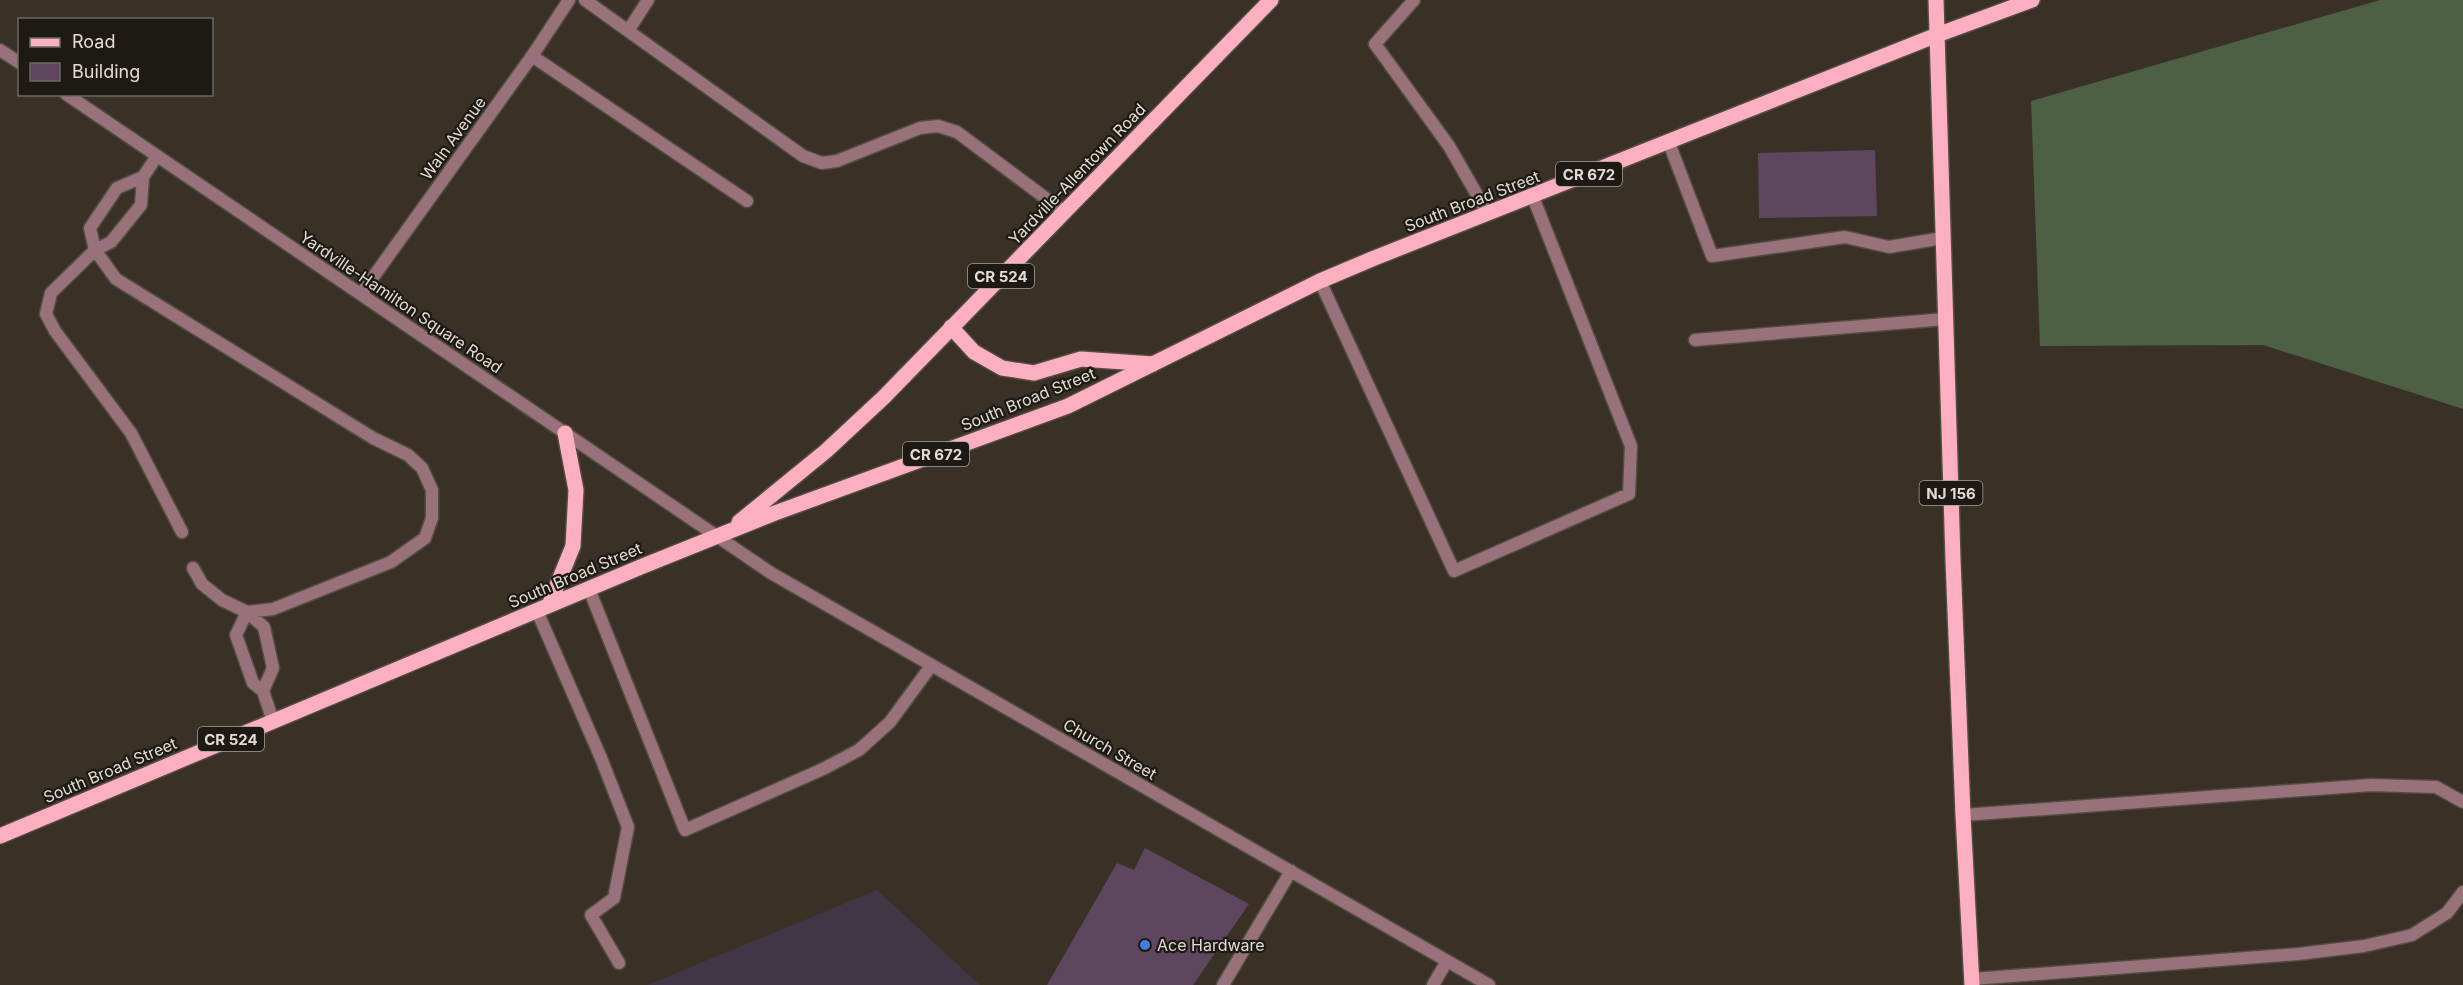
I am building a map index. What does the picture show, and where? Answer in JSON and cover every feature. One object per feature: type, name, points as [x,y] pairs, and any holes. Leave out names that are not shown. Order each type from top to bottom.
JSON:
[{"type":"main road","name":"Yardville-Allentown Road","points":[[717,537],[762,505],[826,451],[884,397],[1271,0]]},
{"type":"main road","name":"NJ 156","points":[[1936,0],[1963,815],[1972,982]]},
{"type":"main road","name":"South Broad Street","points":[[0,836],[775,513],[1068,405],[1320,281],[1937,35],[2032,0]]},
{"type":"main road","points":[[951,327],[974,352],[1002,368],[1034,373],[1081,359],[1153,364]]},
{"type":"main road","points":[[543,608],[573,546],[576,490],[565,433]]},
{"type":"street","name":"Waln Avenue","points":[[361,294],[532,56],[569,0]]},
{"type":"street","points":[[585,0],[803,156],[822,163],[837,161],[920,128],[938,126],[957,132],[1064,212]]},
{"type":"street","points":[[628,31],[648,0]]},
{"type":"street","points":[[1414,0],[1375,44],[1449,146],[1488,214]]},
{"type":"street","points":[[0,50],[18,62]]},
{"type":"street","points":[[532,56],[747,201]]},
{"type":"street","name":"Yardville-Hamilton Square Road","points":[[69,96],[717,537]]},
{"type":"street","points":[[1670,143],[1712,256],[1845,237],[1888,247],[1943,238]]},
{"type":"street","points":[[157,156],[143,177],[141,205],[111,242],[95,250],[51,293],[46,314],[55,331],[131,433],[182,532]]},
{"type":"street","points":[[143,177],[117,188],[90,228],[95,250],[116,279],[373,438],[408,455],[422,468],[432,490],[432,518],[425,538],[391,562],[273,609],[247,612]]},
{"type":"street","points":[[1320,281],[1454,571],[1629,494],[1631,446],[1533,197]]},
{"type":"street","points":[[1695,340],[1946,319]]},
{"type":"street","name":"Church Street","points":[[717,537],[771,573],[931,666],[1489,985]]},
{"type":"street","points":[[193,568],[202,584],[222,600],[247,612],[264,627],[273,668],[263,691]]},
{"type":"street","points":[[589,589],[685,830],[822,769],[859,750],[890,722],[931,666]]},
{"type":"street","points":[[543,608],[627,827],[614,898],[591,915],[619,963]]},
{"type":"street","points":[[247,612],[236,635],[253,683],[263,691],[273,721]]},
{"type":"street","points":[[1963,815],[2371,785],[2436,787],[2463,802]]},
{"type":"street","points":[[1223,985],[1291,871]]},
{"type":"street","points":[[1972,982],[2298,954],[2364,946],[2412,934],[2447,913],[2463,892]]},
{"type":"street","points":[[1433,985],[1447,961]]},
{"type":"shaded area","points":[[877,890],[980,985],[647,985]]},
{"type":"green space","points":[[2380,0],[2463,0],[2463,409],[2263,345],[2040,346],[2031,101]]},
{"type":"building","points":[[1875,150],[1877,216],[1759,218],[1758,153]]},
{"type":"building","name":"Ace Hardware","points":[[1145,848],[1249,904],[1193,985],[1047,985],[1117,863],[1134,870]]},
{"type":"place","name":"Ace Hardware","points":[[1145,945]]}]
